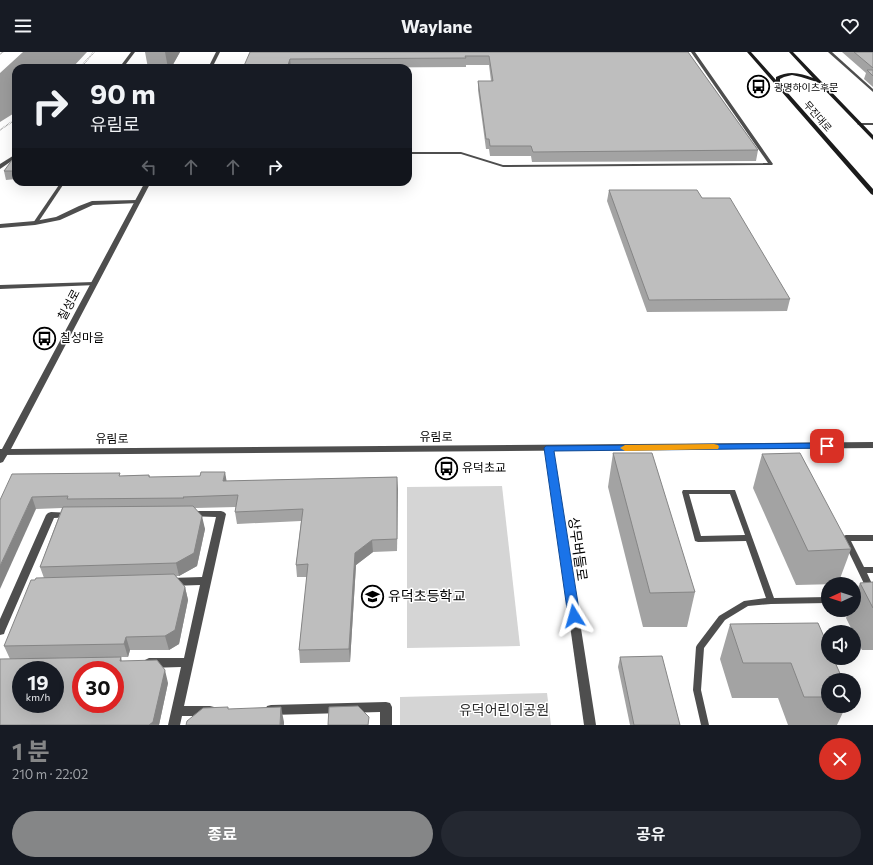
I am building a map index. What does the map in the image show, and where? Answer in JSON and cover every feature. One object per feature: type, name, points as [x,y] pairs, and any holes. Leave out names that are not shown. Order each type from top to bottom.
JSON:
[{"type":"main road","name":"무진대로","points":[[749,52],[873,193]]},
{"type":"main road","name":"무진대로","points":[[791,52],[873,138]]},
{"type":"main road","points":[[778,84],[778,78],[790,74],[805,76],[820,83]]},
{"type":"street","points":[[124,64],[133,52]]},
{"type":"street","points":[[212,64],[218,52]]},
{"type":"street","points":[[0,167],[12,159]]},
{"type":"street","name":"칠성로","points":[[2,454],[146,186]]},
{"type":"street","points":[[0,226],[35,223],[58,219],[92,203],[137,202]]},
{"type":"street","points":[[0,287],[94,284]]},
{"type":"street","name":"유림로","points":[[2,454],[873,445]]},
{"type":"street","name":"상무버들로","points":[[549,448],[590,725]]},
{"type":"street","points":[[174,725],[221,514],[182,514]]},
{"type":"street","points":[[0,631],[24,586],[51,515],[82,515]]},
{"type":"street","points":[[159,583],[206,581]]},
{"type":"street","points":[[135,663],[188,662]]},
{"type":"street","points":[[262,710],[386,707],[386,725]]},
{"type":"street","points":[[177,711],[223,710]]},
{"type":"lane","points":[[412,153],[461,153],[503,166],[771,164],[693,52]]},
{"type":"lane","points":[[830,52],[873,91]]},
{"type":"lane","points":[[859,124],[873,124]]},
{"type":"lane","points":[[35,223],[60,186]]},
{"type":"lane","points":[[750,538],[698,539],[685,492],[733,492],[750,538],[771,601]]},
{"type":"lane","points":[[871,597],[861,570],[846,538],[873,538]]},
{"type":"lane","points":[[861,570],[873,570]]},
{"type":"lane","points":[[705,725],[697,690],[700,647],[722,618],[747,603],[821,600]]},
{"type":"path","points":[[84,64],[94,52]]},
{"type":"path","points":[[0,130],[12,122]]},
{"type":"green space","points":[[502,486],[520,646],[407,648],[407,487]]},
{"type":"green space","name":"유덕어린이공원","points":[[547,693],[551,725],[400,725],[400,697]]},
{"type":"shaded area","points":[[23,52],[87,52],[76,64],[12,64],[12,114],[0,122],[0,73]]},
{"type":"building","points":[[250,52],[688,52],[758,150],[533,152],[531,146],[490,146],[489,139],[486,139],[478,81],[493,81],[489,56],[465,56],[466,58],[290,59],[288,64],[245,64]]},
{"type":"building","points":[[854,52],[873,52],[873,68]]},
{"type":"building","points":[[867,70],[873,70],[873,76]]},
{"type":"building","points":[[12,160],[12,171],[4,171]]},
{"type":"building","points":[[609,190],[697,190],[702,198],[730,198],[790,299],[649,300]]},
{"type":"building","points":[[613,453],[652,453],[695,592],[650,593]]},
{"type":"building","points":[[800,453],[851,549],[808,551],[762,454]]},
{"type":"building","points":[[201,472],[225,472],[223,481],[397,477],[397,539],[372,540],[355,553],[349,649],[299,650],[308,564],[296,565],[303,509],[235,512],[238,495],[183,497],[184,498],[67,499],[68,496],[32,497],[0,566],[0,500],[12,474],[120,473],[119,476],[149,475],[149,477],[200,476]]},
{"type":"building","points":[[193,506],[202,516],[194,553],[176,563],[40,567],[63,507]]},
{"type":"building","points":[[174,574],[185,587],[175,630],[165,636],[126,637],[124,644],[4,646],[31,580],[35,580],[36,578]]},
{"type":"building","points":[[873,582],[873,608],[861,585],[861,583]]},
{"type":"building","points":[[818,623],[821,630],[821,665],[836,665],[840,673],[821,673],[821,697],[804,697],[791,663],[743,663],[730,624]]},
{"type":"building","points":[[662,656],[680,725],[634,725],[620,657]]},
{"type":"building","points":[[121,657],[120,661],[157,660],[165,670],[153,722],[149,725],[0,725],[0,659]]},
{"type":"building","points":[[358,706],[369,717],[368,725],[328,725],[329,707]]},
{"type":"building","points":[[228,707],[228,709],[281,707],[280,725],[186,725],[187,721],[203,708]]},
{"type":"slow traffic","points":[[625,448],[714,447]]},
{"type":"place","name":"광명하이츠후문","points":[[759,87]]},
{"type":"place","name":"칠성마을","points":[[45,338]]},
{"type":"place","name":"유덕초교","points":[[446,468]]},
{"type":"place","name":"유덕초등학교","points":[[373,596]]},
{"type":"route","points":[[574,616],[549,448],[827,446]]}]
